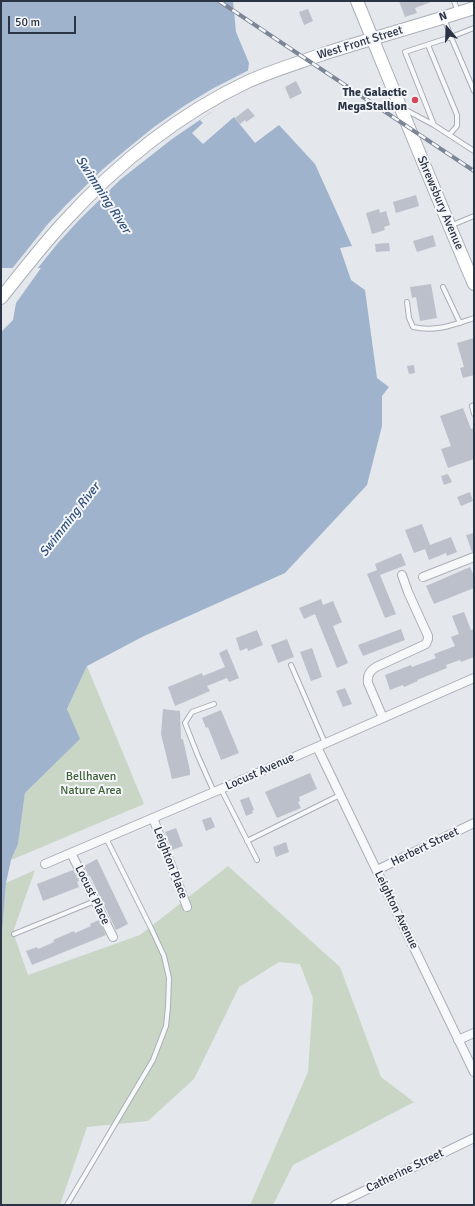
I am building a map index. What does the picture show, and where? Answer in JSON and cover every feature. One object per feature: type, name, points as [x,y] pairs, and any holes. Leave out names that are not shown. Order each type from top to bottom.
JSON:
[{"type":"main road","name":"Shrewsbury Avenue","points":[[357,1],[474,284]]},
{"type":"main road","name":"West Front Street","points":[[3,296],[62,224],[92,193],[149,144],[188,116],[222,95],[247,82],[294,64],[474,8]]},
{"type":"street","points":[[424,576],[474,557]]},
{"type":"street","points":[[383,718],[368,683],[367,679],[369,673],[372,669],[426,644],[428,639],[402,575]]},
{"type":"street","name":"Locust Avenue","points":[[45,864],[217,791],[474,678]]},
{"type":"street","name":"Leighton Avenue","points":[[317,747],[474,1072]]},
{"type":"street","name":"Leighton Place","points":[[153,818],[187,907]]},
{"type":"street","name":"Herbert Street","points":[[377,870],[474,823]]},
{"type":"street","name":"Locust Place","points":[[71,853],[113,937]]},
{"type":"street","points":[[458,1040],[474,1033]]},
{"type":"street","name":"Catherine Street","points":[[335,1205],[474,1138]]},
{"type":"lane","points":[[454,1],[459,13]]},
{"type":"lane","points":[[444,18],[450,37],[474,91]]},
{"type":"lane","points":[[434,125],[405,52],[474,28]]},
{"type":"lane","points":[[428,44],[458,114],[457,126],[449,135]]},
{"type":"lane","points":[[402,108],[434,125],[474,151]]},
{"type":"lane","points":[[449,226],[474,216]]},
{"type":"lane","points":[[443,287],[460,323]]},
{"type":"lane","points":[[407,302],[409,318],[414,327],[422,329],[449,327],[474,318]]},
{"type":"lane","points":[[474,405],[472,406],[474,414]]},
{"type":"lane","points":[[291,665],[325,744]]},
{"type":"lane","points":[[214,704],[192,712],[185,723],[198,756],[247,841],[256,860]]},
{"type":"lane","points":[[247,841],[340,795]]},
{"type":"lane","points":[[67,1205],[153,1060],[166,1026],[169,978],[164,956],[106,838]]},
{"type":"lane","points":[[14,934],[95,901]]},
{"type":"green space","name":"Bellhaven Nature Area","points":[[87,666],[144,804],[11,860],[18,844],[25,793],[79,739],[67,709]]},
{"type":"green space","points":[[228,866],[340,967],[381,1077],[414,1102],[293,1165],[273,1205],[250,1205],[308,1072],[313,998],[300,964],[279,962],[239,987],[194,1079],[148,1121],[87,1127],[60,1205],[1,1205],[1,946],[6,883],[35,870],[13,932],[28,975],[140,935]]},
{"type":"water","name":"Swimming River","points":[[1,1],[233,1],[236,32],[249,63],[245,93],[222,105],[200,120],[203,123],[192,133],[203,144],[234,117],[255,143],[279,125],[315,164],[352,246],[340,248],[351,280],[365,290],[377,378],[389,387],[382,396],[382,426],[367,485],[285,573],[144,636],[87,666],[67,709],[80,739],[25,793],[18,844],[11,860],[6,883],[1,946],[1,332],[13,320],[16,303],[41,268],[1,268]]},
{"type":"pier","points":[[249,70],[246,93],[210,113],[172,139],[121,179],[80,219],[37,269],[11,270],[47,225],[103,169],[154,127],[184,106],[212,89]]},
{"type":"building","points":[[399,1],[431,2],[415,8],[417,13],[405,17]]},
{"type":"building","points":[[308,9],[313,21],[304,25],[299,12]]},
{"type":"building","points":[[296,81],[302,93],[290,99],[285,87]]},
{"type":"building","points":[[248,108],[255,116],[240,124],[235,118]]},
{"type":"building","points":[[416,195],[419,206],[396,213],[393,202]]},
{"type":"building","points":[[379,209],[380,213],[386,211],[390,225],[384,227],[385,230],[372,234],[366,213]]},
{"type":"building","points":[[433,235],[436,246],[417,252],[413,241]]},
{"type":"building","points":[[389,243],[390,251],[376,252],[375,244]]},
{"type":"building","points":[[431,284],[437,318],[420,321],[416,297],[412,298],[410,287]]},
{"type":"building","points":[[474,338],[474,375],[463,378],[460,368],[464,367],[457,343]]},
{"type":"building","points":[[414,365],[415,373],[409,374],[407,366]]},
{"type":"building","points":[[463,408],[471,429],[474,428],[474,459],[448,468],[441,449],[451,446],[440,416]]},
{"type":"building","points":[[448,474],[452,482],[444,485],[441,476]]},
{"type":"building","points":[[470,492],[473,501],[461,506],[457,497]]},
{"type":"building","points":[[422,524],[430,545],[451,537],[457,552],[447,556],[446,553],[429,560],[425,549],[414,553],[405,530]]},
{"type":"building","points":[[474,533],[474,552],[472,552],[466,535]]},
{"type":"building","points":[[401,553],[406,565],[380,575],[396,614],[385,618],[367,574],[377,570],[375,564]]},
{"type":"building","points":[[470,567],[474,576],[474,588],[434,604],[426,586]]},
{"type":"building","points":[[321,599],[323,605],[333,601],[342,622],[333,626],[348,663],[337,668],[315,614],[304,619],[299,608]]},
{"type":"building","points":[[464,612],[471,630],[474,629],[474,657],[461,662],[460,660],[446,665],[447,668],[417,680],[418,681],[404,687],[403,685],[390,690],[385,675],[411,665],[412,667],[436,658],[434,654],[455,646],[451,637],[459,634],[452,616]]},
{"type":"building","points":[[401,629],[405,640],[363,656],[358,645]]},
{"type":"building","points":[[257,630],[263,645],[248,651],[247,648],[240,651],[236,638]]},
{"type":"building","points":[[287,639],[294,657],[278,663],[271,645]]},
{"type":"building","points":[[312,648],[322,677],[311,681],[300,652]]},
{"type":"building","points":[[227,649],[239,678],[229,682],[227,678],[207,686],[210,691],[175,706],[168,687],[202,673],[203,676],[225,667],[219,653]]},
{"type":"building","points":[[345,688],[352,704],[343,707],[336,691]]},
{"type":"building","points":[[163,709],[180,711],[181,739],[183,739],[190,775],[172,779],[161,734]]},
{"type":"building","points":[[221,710],[239,753],[221,760],[208,727],[206,728],[202,718]]},
{"type":"building","points":[[310,773],[317,789],[299,797],[300,801],[298,802],[301,808],[277,818],[265,792]]},
{"type":"building","points":[[249,797],[254,810],[252,811],[253,813],[246,816],[240,800]]},
{"type":"building","points":[[211,817],[215,827],[206,831],[202,820]]},
{"type":"building","points":[[176,828],[183,846],[172,850],[165,832]]},
{"type":"building","points":[[286,842],[289,852],[276,857],[273,847]]},
{"type":"building","points":[[97,859],[128,924],[116,930],[84,866]]},
{"type":"building","points":[[73,870],[79,881],[77,882],[79,887],[43,901],[37,884]]},
{"type":"building","points":[[99,920],[106,935],[32,965],[26,951],[37,947],[38,949],[54,942],[53,940],[91,926],[90,924]]},
{"type":"railway","points":[[219,1],[474,171]]},
{"type":"place","name":"The Galactic MegaStallion","points":[[415,100]]}]
